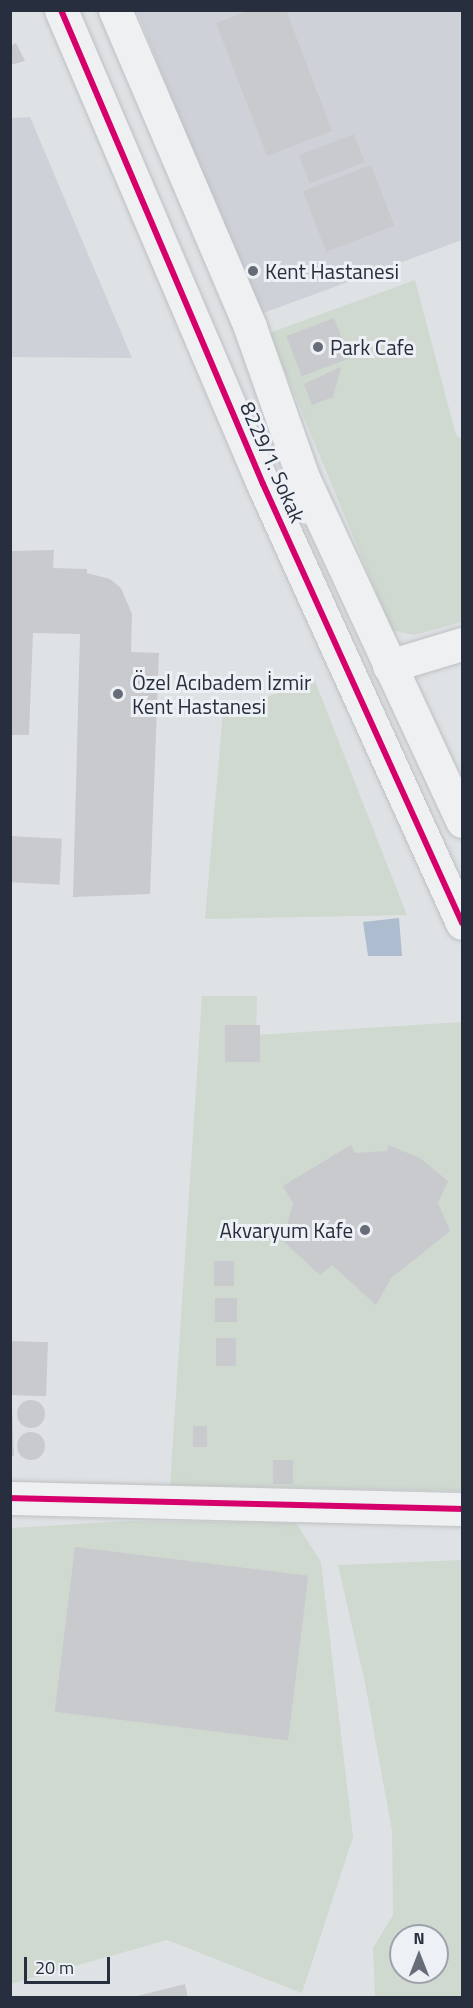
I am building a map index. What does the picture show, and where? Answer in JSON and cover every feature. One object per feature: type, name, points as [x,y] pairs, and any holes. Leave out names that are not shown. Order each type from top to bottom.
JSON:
[{"type":"street","name":"8229/1. Sokak","points":[[61,10],[263,484],[462,923]]},
{"type":"street","name":"8229/1. Sokak","points":[[115,10],[250,327],[304,480],[462,821]]},
{"type":"street","points":[[389,666],[462,644]]},
{"type":"street","points":[[10,1498],[462,1509]]},
{"type":"shaded area","points":[[137,11],[462,11],[462,240],[258,315]]},
{"type":"shaded area","points":[[30,117],[132,358],[11,357],[11,118]]},
{"type":"shaded area","points":[[415,280],[456,435],[462,439],[462,622],[414,635],[392,630],[269,333]]},
{"type":"shaded area","points":[[315,681],[407,915],[205,919],[223,711]]},
{"type":"shaded area","points":[[202,996],[257,996],[256,1035],[462,1022],[462,1491],[170,1485]]},
{"type":"shaded area","points":[[127,1521],[296,1523],[321,1562],[353,1837],[302,1993],[167,1940],[11,1984],[11,1528]]},
{"type":"shaded area","points":[[462,1560],[462,1997],[375,1997],[373,1948],[393,1915],[392,1831],[365,1683],[338,1565]]},
{"type":"water","points":[[399,918],[402,956],[368,956],[363,922]]},
{"type":"building","points":[[251,10],[286,10],[332,131],[267,156],[216,23]]},
{"type":"building","points":[[16,43],[25,61],[10,65],[10,46]]},
{"type":"building","points":[[354,134],[365,162],[310,183],[299,155]]},
{"type":"building","points":[[371,165],[394,226],[326,252],[303,191]]},
{"type":"building","name":"Park Cafe","points":[[334,318],[349,358],[302,376],[286,336]]},
{"type":"building","points":[[341,367],[333,397],[312,405],[304,384]]},
{"type":"building","name":"Özel Acıbadem İzmir Kent Hastanesi","points":[[54,550],[53,568],[87,569],[87,573],[110,579],[121,588],[132,614],[131,652],[159,653],[150,894],[73,897],[80,634],[33,633],[29,735],[10,735],[10,551]]},
{"type":"building","points":[[10,836],[62,839],[60,885],[10,882]]},
{"type":"building","points":[[225,1025],[260,1025],[260,1062],[225,1062]]},
{"type":"building","points":[[351,1145],[355,1153],[387,1151],[388,1145],[420,1158],[448,1181],[438,1203],[450,1231],[391,1278],[376,1305],[332,1265],[320,1275],[283,1241],[293,1203],[283,1186]]},
{"type":"building","points":[[214,1261],[234,1261],[234,1286],[214,1286]]},
{"type":"building","points":[[215,1298],[237,1298],[237,1322],[215,1322]]},
{"type":"building","points":[[216,1338],[236,1338],[236,1366],[216,1366]]},
{"type":"building","points":[[10,1341],[48,1342],[46,1396],[10,1395]]},
{"type":"building","points":[[31,1400],[41,1404],[45,1414],[41,1424],[31,1428],[21,1424],[17,1414],[21,1404]]},
{"type":"building","points":[[10,1408],[12,1408],[14,1456],[10,1456]]},
{"type":"building","points":[[193,1426],[207,1426],[207,1447],[193,1447]]},
{"type":"building","points":[[31,1432],[41,1436],[45,1446],[41,1456],[31,1460],[21,1456],[17,1446],[21,1436]]},
{"type":"building","points":[[273,1460],[293,1460],[293,1484],[273,1484]]},
{"type":"building","points":[[75,1547],[308,1576],[288,1740],[55,1712]]},
{"type":"building","points":[[185,1984],[188,1998],[133,1997]]},
{"type":"cycle path","points":[[61,10],[263,484],[462,923]]},
{"type":"cycle path","points":[[10,1498],[462,1509]]},
{"type":"place","name":"Kent Hastanesi","points":[[253,271]]},
{"type":"place","name":"Park Cafe","points":[[318,347]]},
{"type":"place","name":"Özel Acıbadem İzmir Kent Hastanesi","points":[[118,694]]},
{"type":"place","name":"Akvaryum Kafe","points":[[365,1230]]}]
